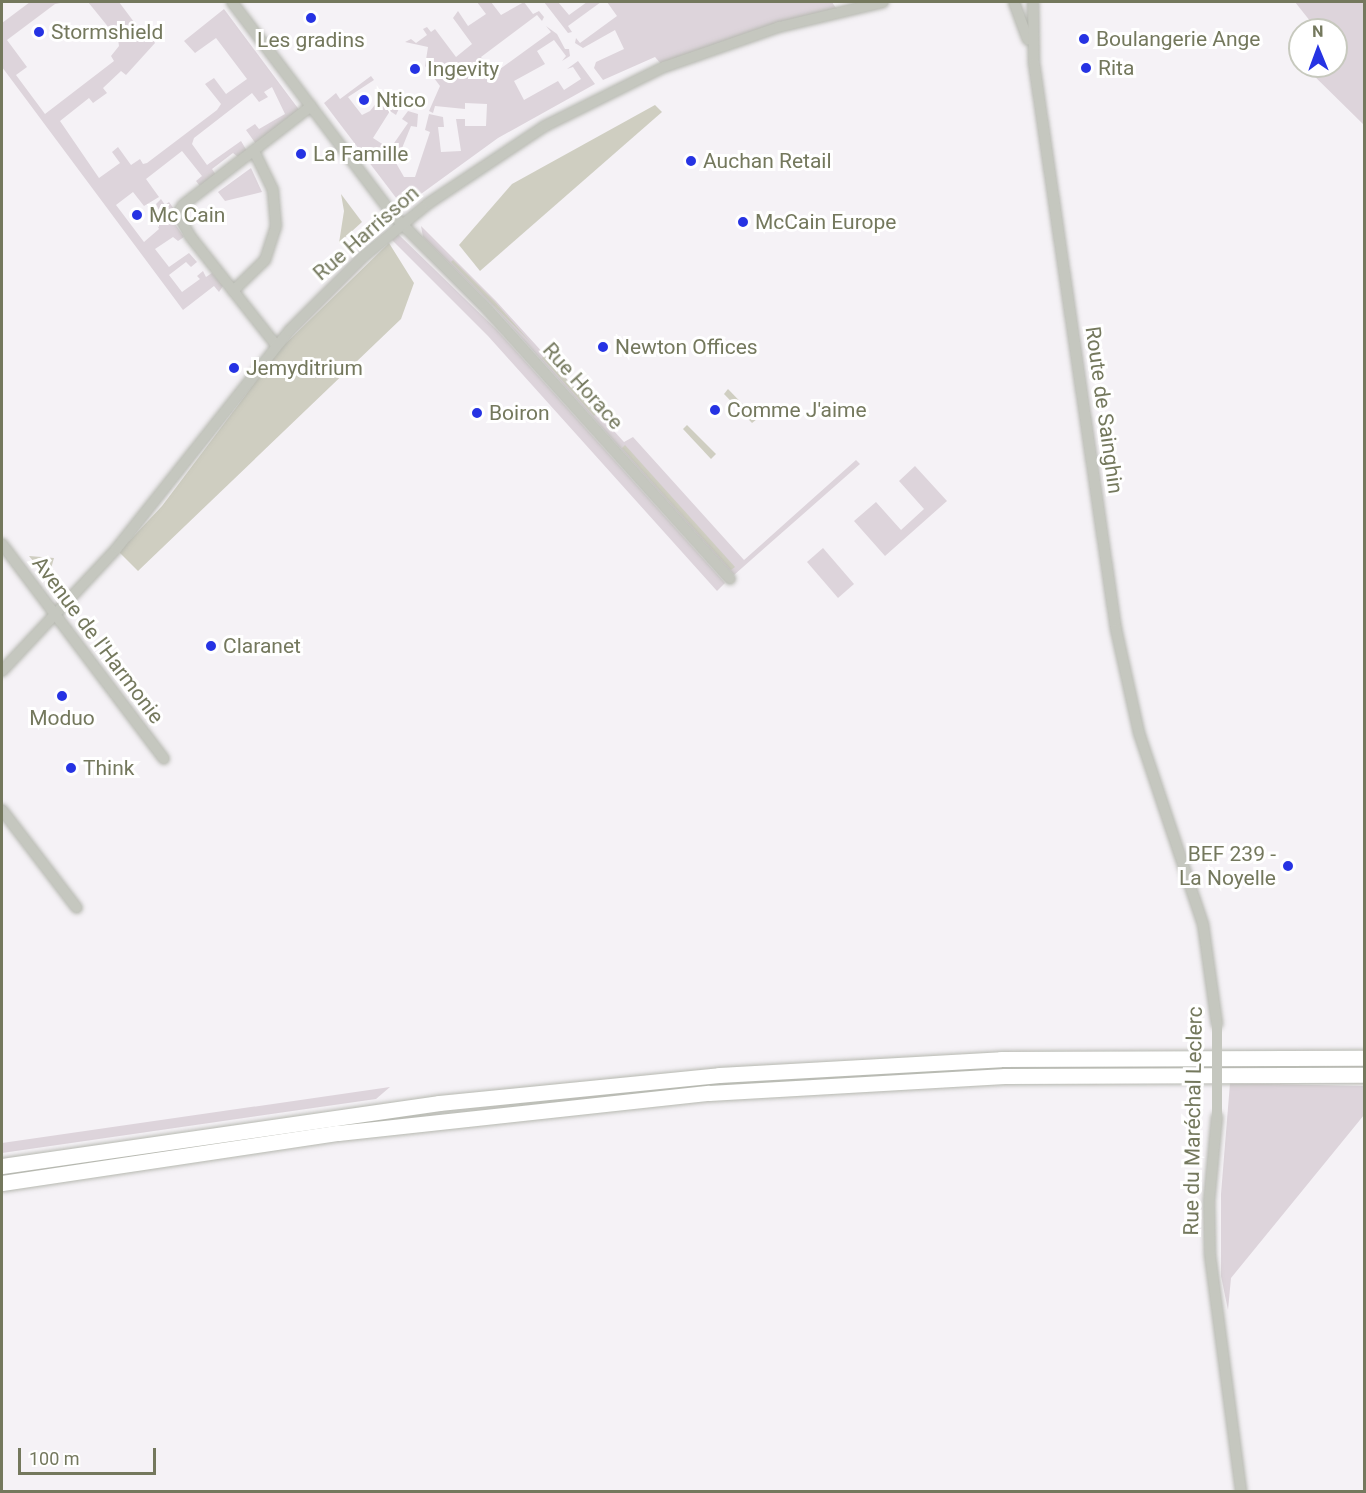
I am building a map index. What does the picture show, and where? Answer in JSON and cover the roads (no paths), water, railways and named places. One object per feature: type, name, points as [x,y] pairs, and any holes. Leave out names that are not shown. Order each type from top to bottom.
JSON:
[{"type":"highway","points":[[2,1166],[380,1111],[689,1078],[1001,1059],[1365,1058]]},
{"type":"highway","points":[[2,1183],[338,1133],[709,1093],[1005,1076],[1365,1075]]},
{"type":"street","name":"Rue Horace","points":[[232,2],[402,224],[487,309],[730,579]]},
{"type":"street","name":"Rue Harrisson","points":[[2,671],[146,513],[276,345],[402,224],[500,153],[623,86],[727,43],[863,4],[883,2]]},
{"type":"street","name":"Route de Sainghin","points":[[1014,2],[1034,63]]},
{"type":"street","name":"Route de Sainghin","points":[[1034,2],[1034,63],[1112,602],[1147,759]]},
{"type":"street","points":[[276,345],[180,223],[178,213],[183,205],[311,106]]},
{"type":"street","points":[[233,291],[265,260],[276,226],[273,190],[254,151]]},
{"type":"street","name":"Avenue de l'Harmonie","points":[[2,544],[164,759]]},
{"type":"street","name":"Rue du Maréchal Leclerc","points":[[1147,759],[1203,924],[1217,1024],[1217,1117],[1210,1255],[1241,1491]]},
{"type":"street","points":[[2,810],[77,908]]},
{"type":"place","name":"Les gradins","points":[[311,18]]},
{"type":"place","name":"Stormshield","points":[[39,32]]},
{"type":"place","name":"Boulangerie Ange","points":[[1084,39]]},
{"type":"place","name":"Rita","points":[[1086,68]]},
{"type":"place","name":"Ingevity","points":[[415,69]]},
{"type":"place","name":"Ntico","points":[[364,100]]},
{"type":"place","name":"La Famille","points":[[301,154]]},
{"type":"place","name":"Auchan Retail","points":[[691,161]]},
{"type":"place","name":"Mc Cain","points":[[137,215]]},
{"type":"place","name":"McCain Europe","points":[[743,222]]},
{"type":"place","name":"Newton Offices","points":[[603,347]]},
{"type":"place","name":"Jemyditrium","points":[[234,368]]},
{"type":"place","name":"Comme J'aime","points":[[715,410]]},
{"type":"place","name":"Boiron","points":[[477,413]]},
{"type":"place","name":"Claranet","points":[[211,646]]},
{"type":"place","name":"Moduo","points":[[62,696]]},
{"type":"place","name":"Think","points":[[71,768]]},
{"type":"place","name":"BEF 239 - La Noyelle","points":[[1288,866]]}]
